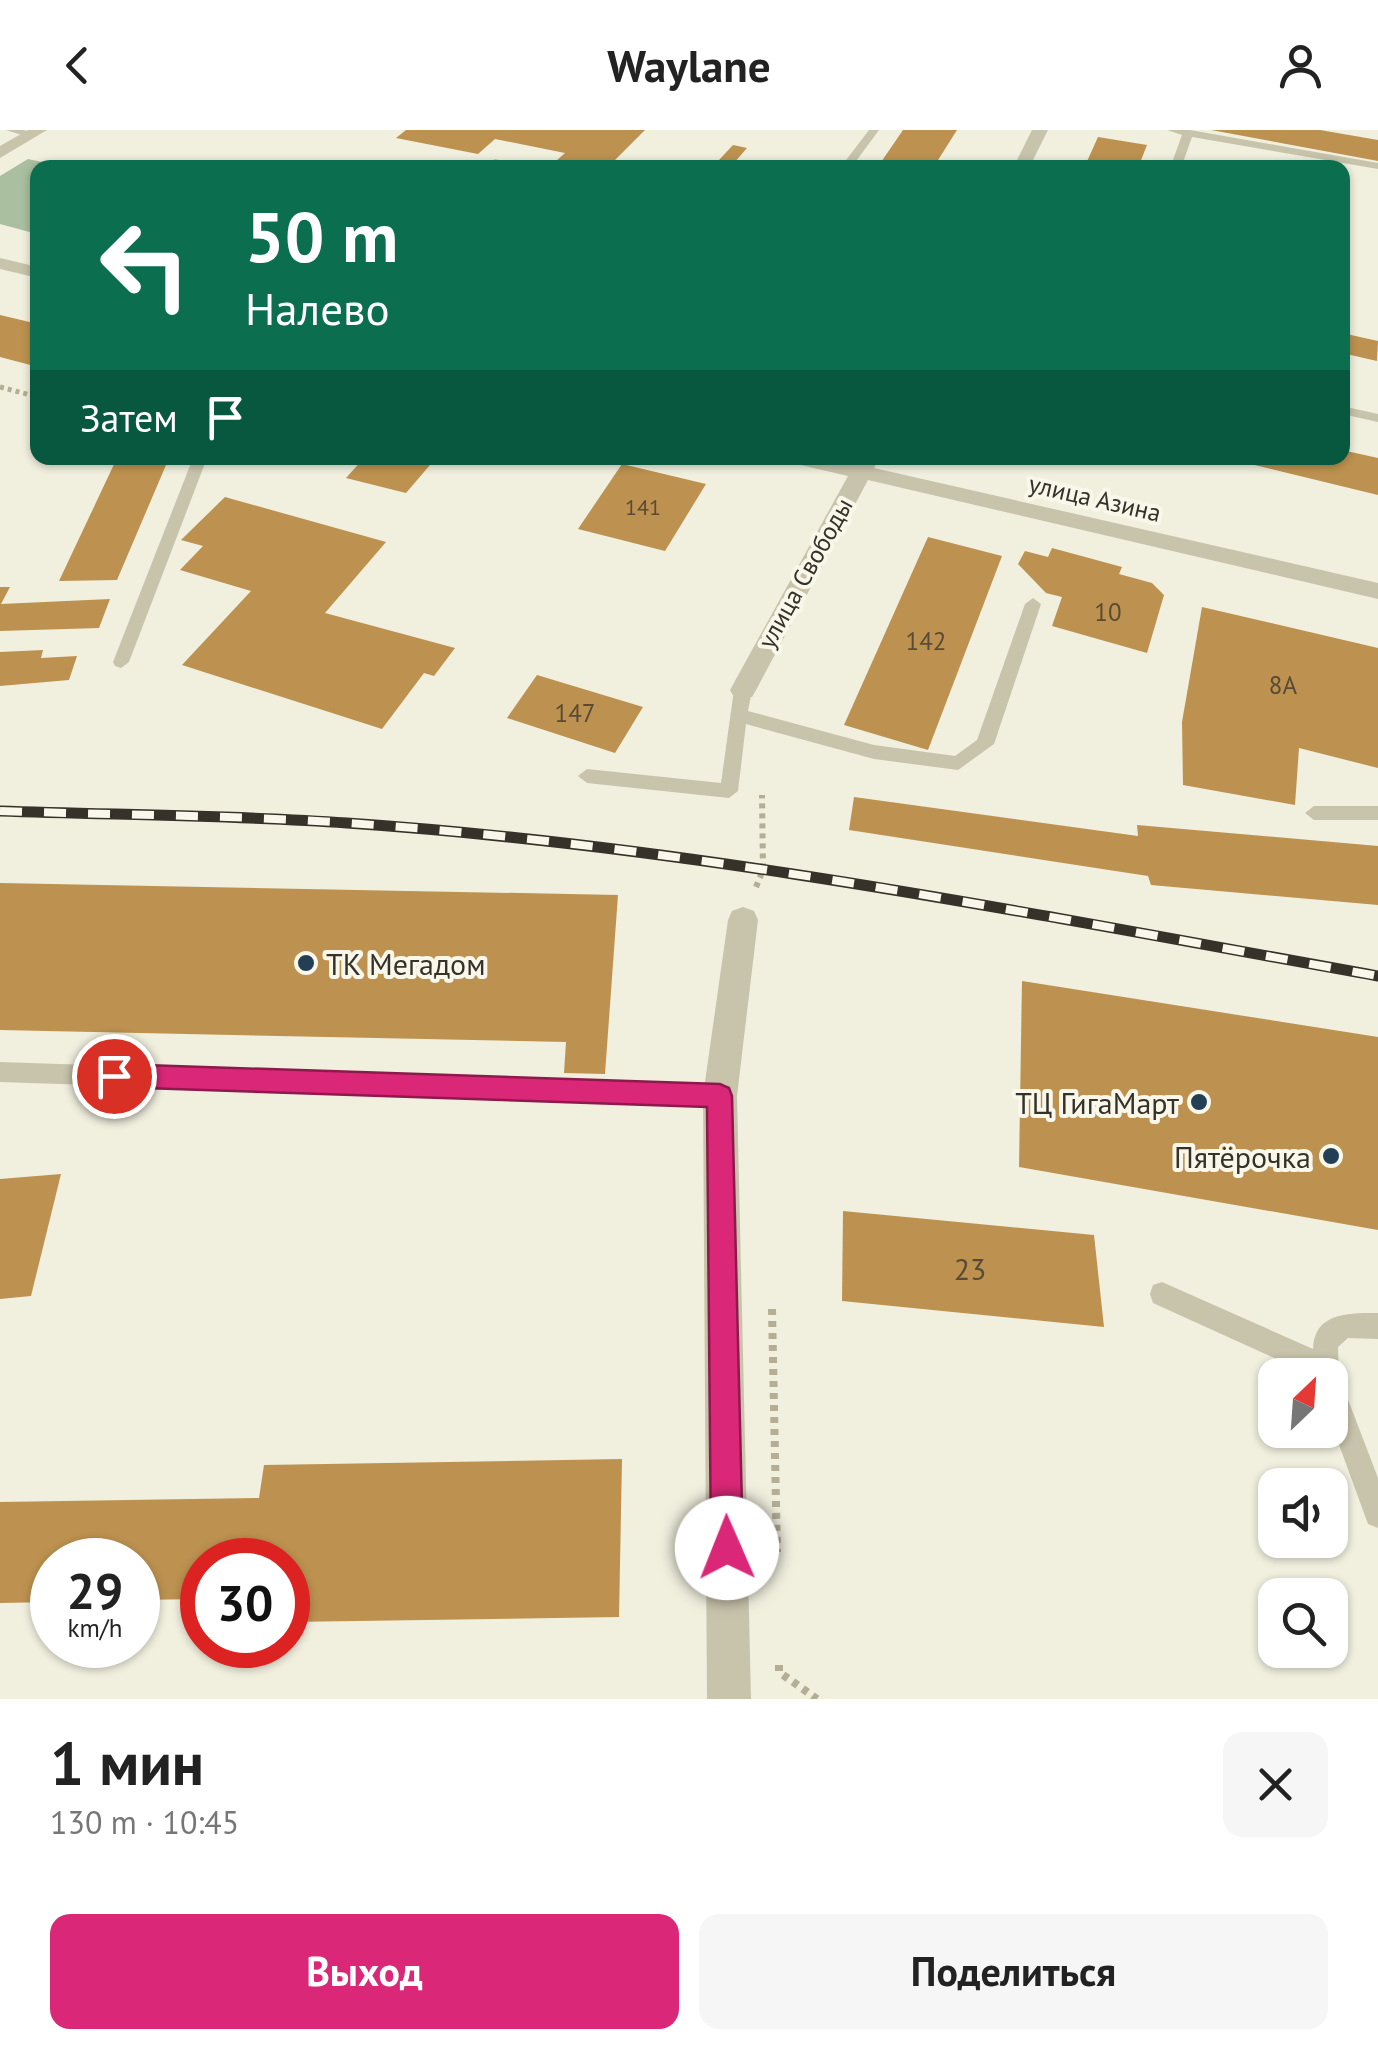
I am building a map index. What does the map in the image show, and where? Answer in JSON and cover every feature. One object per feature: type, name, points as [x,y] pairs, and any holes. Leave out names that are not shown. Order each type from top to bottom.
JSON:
[{"type":"street","points":[[1024,160],[1040,130]]},
{"type":"street","points":[[0,153],[35,132]]},
{"type":"street","points":[[0,264],[30,270]]},
{"type":"street","name":"улица Азина","points":[[866,465],[1378,592]]},
{"type":"street","name":"улица Свободы","points":[[743,690],[866,465]]},
{"type":"street","points":[[729,1699],[720,1096],[743,920]]},
{"type":"lane","points":[[12,130],[35,132]]},
{"type":"lane","points":[[851,160],[874,130]]},
{"type":"lane","points":[[1172,130],[1343,160]]},
{"type":"lane","points":[[1178,160],[1188,133]]},
{"type":"lane","points":[[1350,161],[1378,166]]},
{"type":"lane","points":[[1350,412],[1378,418]]},
{"type":"lane","points":[[121,662],[197,465]]},
{"type":"lane","points":[[738,715],[874,752],[958,763],[985,744],[1033,604]]},
{"type":"lane","points":[[587,776],[729,791],[743,690]]},
{"type":"lane","points":[[1314,814],[1378,813]]},
{"type":"lane","points":[[0,1072],[720,1096]]},
{"type":"lane","points":[[1162,1294],[1290,1358]]},
{"type":"lane","points":[[1325,1358],[1325,1342],[1343,1325],[1378,1326]]},
{"type":"lane","points":[[1348,1434],[1378,1514]]},
{"type":"path","points":[[0,386],[30,395]]},
{"type":"path","points":[[743,920],[763,870],[762,722]]},
{"type":"path","points":[[772,1309],[777,1558]]},
{"type":"path","points":[[779,1653],[779,1672],[817,1699]]},
{"type":"green space","points":[[33,160],[30,232],[0,224],[0,176]]},
{"type":"building","points":[[406,130],[645,130],[615,160],[557,160],[565,153],[495,139],[478,154],[396,138]]},
{"type":"building","points":[[903,130],[957,130],[938,160],[882,160]]},
{"type":"building","points":[[1211,130],[1320,130],[1378,140],[1378,161]]},
{"type":"building","points":[[1098,137],[1147,145],[1141,160],[1088,160]]},
{"type":"building","points":[[733,145],[747,148],[737,160],[719,160]]},
{"type":"building","points":[[0,315],[30,322],[30,365],[0,357]]},
{"type":"building","points":[[1350,335],[1378,341],[1377,361],[1350,355]]},
{"type":"building","points":[[1350,452],[1378,458],[1378,495],[1255,465],[1350,465]]},
{"type":"building","points":[[114,465],[166,465],[117,580],[59,581]]},
{"type":"building","points":[[358,465],[430,465],[406,493],[346,478]]},
{"type":"building","points":[[621,465],[706,484],[665,551],[578,529]]},
{"type":"building","points":[[225,497],[386,542],[325,613],[455,648],[434,676],[424,673],[382,729],[182,665],[251,591],[180,570],[203,546],[181,540]]},
{"type":"building","points":[[928,537],[1002,556],[928,750],[844,725]]},
{"type":"building","points":[[1052,548],[1122,567],[1119,574],[1152,583],[1164,595],[1147,653],[1052,626],[1062,597],[1046,593],[1018,564],[1025,551],[1048,557]]},
{"type":"building","points":[[0,587],[10,587],[1,604],[110,599],[99,628],[0,631]]},
{"type":"building","points":[[1202,607],[1378,648],[1378,768],[1299,748],[1295,805],[1183,785],[1182,722]]},
{"type":"building","points":[[43,650],[41,658],[77,656],[69,680],[0,686],[0,652]]},
{"type":"building","points":[[537,675],[643,707],[615,753],[507,718]]},
{"type":"building","points":[[854,797],[1138,836],[1137,825],[1378,846],[1378,905],[1151,885],[1148,876],[849,830]]},
{"type":"building","name":"ТК Мегадом","points":[[0,883],[618,895],[605,1074],[564,1073],[566,1042],[0,1030]]},
{"type":"building","name":"ТЦ ГигаМарт","points":[[1022,981],[1378,1037],[1378,1230],[1019,1167]]},
{"type":"building","points":[[61,1174],[31,1296],[0,1299],[0,1179]]},
{"type":"building","points":[[843,1211],[1094,1235],[1104,1327],[842,1301]]},
{"type":"building","points":[[622,1459],[619,1617],[310,1622],[310,1538],[180,1538],[180,1599],[160,1600],[160,1538],[30,1538],[30,1602],[0,1603],[0,1502],[259,1498],[264,1465]]},
{"type":"railway","points":[[0,811],[304,820],[606,848],[865,885],[1378,976]]},
{"type":"place","name":"ТК Мегадом","points":[[306,963]]},
{"type":"place","name":"ТЦ ГигаМарт","points":[[1199,1102]]},
{"type":"place","name":"Пятёрочка","points":[[1331,1156]]},
{"type":"route","points":[[114,1076],[720,1096],[727,1548]]}]
